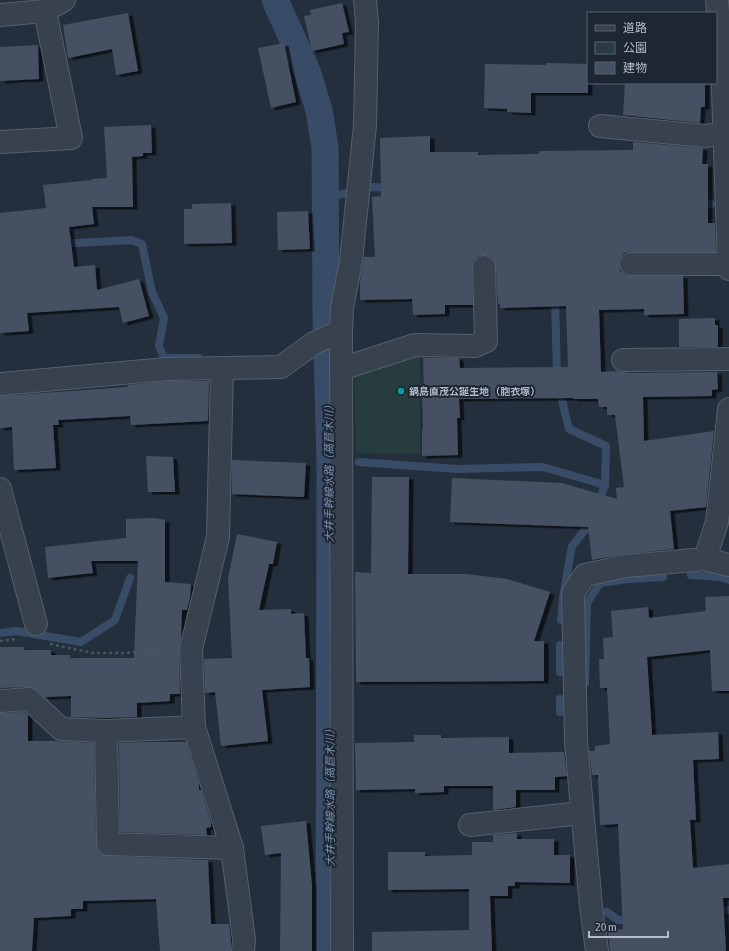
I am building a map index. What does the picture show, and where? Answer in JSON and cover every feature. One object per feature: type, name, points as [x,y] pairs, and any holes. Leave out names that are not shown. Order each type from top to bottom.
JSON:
[{"type":"street","points":[[0,15],[45,12],[64,0]]},
{"type":"street","points":[[342,951],[341,332],[342,308],[351,261],[365,125],[367,23],[365,0]]},
{"type":"street","points":[[717,0],[724,25],[722,60],[727,133],[729,269]]},
{"type":"street","points":[[0,142],[71,138],[45,12]]},
{"type":"street","points":[[600,126],[706,136],[727,133]]},
{"type":"street","points":[[631,264],[729,264]]},
{"type":"street","points":[[341,369],[415,345],[475,346],[486,341],[484,268]]},
{"type":"street","points":[[0,384],[166,369],[281,367],[314,343],[341,332]]},
{"type":"street","points":[[624,360],[729,359]]},
{"type":"street","points":[[222,368],[218,537],[191,649],[194,727],[232,848],[244,940],[243,951]]},
{"type":"street","points":[[705,559],[717,522],[725,483],[729,409]]},
{"type":"street","points":[[0,488],[34,635]]},
{"type":"street","points":[[597,951],[590,906],[576,742],[573,593],[585,575],[626,566],[705,559],[729,565]]},
{"type":"street","points":[[0,701],[29,699],[61,729],[106,731],[194,727]]},
{"type":"street","points":[[106,731],[108,844],[232,848]]},
{"type":"street","points":[[470,825],[582,814]]},
{"type":"path","points":[[0,641],[34,635],[93,653],[123,653],[191,649]]},
{"type":"green space","points":[[420,355],[420,454],[356,453],[354,381],[363,366]]},
{"type":"building","points":[[342,3],[349,32],[342,33],[344,44],[312,51],[304,16],[311,15],[310,10]]},
{"type":"building","points":[[128,13],[138,71],[116,75],[112,49],[68,58],[63,25]]},
{"type":"building","points":[[284,43],[296,102],[271,108],[258,48]]},
{"type":"building","points":[[38,45],[39,79],[0,81],[0,47]]},
{"type":"building","points":[[546,63],[587,64],[588,93],[531,93],[531,113],[507,112],[507,109],[484,108],[485,64],[546,65]]},
{"type":"building","points":[[625,84],[705,84],[705,107],[701,107],[700,123],[623,115]]},
{"type":"building","points":[[151,125],[152,153],[143,153],[143,156],[132,157],[133,207],[92,207],[94,224],[69,227],[74,267],[95,265],[97,290],[139,279],[149,316],[123,323],[119,307],[27,313],[29,331],[0,333],[0,213],[46,208],[43,185],[107,178],[104,127]]},
{"type":"building","points":[[430,136],[430,152],[478,152],[478,155],[539,154],[539,151],[633,150],[633,142],[703,148],[702,164],[708,164],[708,223],[715,223],[716,252],[631,252],[624,253],[620,258],[619,264],[620,271],[625,275],[683,276],[684,314],[644,315],[644,309],[599,310],[601,372],[717,372],[718,389],[712,390],[712,396],[643,397],[644,441],[714,431],[706,507],[670,511],[674,549],[625,554],[592,560],[588,527],[450,522],[452,478],[562,483],[617,499],[616,488],[624,487],[615,415],[607,415],[607,407],[599,407],[598,399],[459,399],[460,418],[457,418],[458,455],[422,456],[422,391],[424,391],[423,358],[459,358],[460,368],[568,367],[566,306],[500,308],[500,304],[498,304],[496,266],[494,260],[490,256],[478,256],[473,261],[473,305],[445,305],[445,314],[413,315],[412,299],[360,300],[360,281],[364,257],[375,257],[372,197],[381,196],[380,138]]},
{"type":"building","points":[[231,203],[232,243],[184,244],[184,209],[192,209],[192,204]]},
{"type":"building","points":[[308,211],[310,249],[278,250],[277,212]]},
{"type":"building","points":[[715,318],[715,325],[718,325],[717,347],[679,347],[679,319]]},
{"type":"building","points":[[167,381],[209,381],[208,421],[131,425],[130,416],[58,420],[59,425],[53,425],[56,468],[14,470],[12,427],[0,428],[0,396],[128,387],[127,385]]},
{"type":"building","points":[[146,456],[173,457],[175,492],[148,492]]},
{"type":"building","points":[[232,460],[306,463],[304,497],[232,494]]},
{"type":"building","points":[[372,477],[409,477],[408,574],[466,574],[507,579],[550,592],[534,641],[544,641],[544,681],[356,682],[355,572],[371,573]]},
{"type":"building","points":[[155,518],[165,520],[165,582],[191,584],[187,610],[182,610],[179,649],[180,694],[170,694],[170,701],[137,703],[137,717],[71,717],[71,696],[45,697],[37,690],[28,687],[0,688],[0,647],[24,647],[24,650],[51,650],[51,655],[70,655],[70,658],[134,658],[138,561],[91,561],[93,573],[48,578],[45,547],[126,538],[126,519]]},
{"type":"building","points":[[237,534],[277,542],[273,564],[269,564],[259,610],[291,609],[291,614],[304,613],[306,658],[309,658],[310,687],[262,690],[268,741],[221,746],[215,692],[205,693],[204,659],[232,658],[228,579]]},
{"type":"building","points":[[729,596],[729,691],[712,691],[710,650],[647,657],[652,735],[718,732],[719,759],[693,760],[696,820],[690,820],[693,868],[729,864],[729,898],[723,898],[726,951],[610,951],[608,931],[623,929],[618,824],[600,825],[598,775],[592,775],[589,751],[595,751],[595,746],[610,744],[607,688],[600,688],[599,659],[604,659],[603,638],[613,637],[611,611],[648,607],[649,618],[706,611],[705,597]]},
{"type":"building","points":[[24,712],[28,715],[28,741],[94,743],[96,844],[97,850],[101,854],[108,856],[208,860],[211,924],[229,924],[231,951],[160,951],[156,899],[83,901],[83,909],[71,909],[71,916],[34,918],[32,951],[0,951],[0,713]]},
{"type":"building","points":[[414,735],[441,735],[441,738],[509,737],[509,753],[564,752],[567,776],[555,777],[555,790],[516,790],[516,807],[493,810],[493,786],[444,786],[444,792],[415,793],[415,789],[356,790],[355,743],[414,742]]},
{"type":"building","points":[[186,742],[199,784],[199,790],[201,790],[211,823],[211,827],[206,828],[207,835],[120,832],[119,743]]},
{"type":"building","points":[[306,821],[312,886],[312,951],[280,951],[281,853],[265,855],[261,826]]},
{"type":"building","points":[[517,833],[517,839],[554,839],[554,855],[570,855],[570,883],[515,882],[515,886],[508,886],[508,896],[490,896],[492,951],[372,951],[372,932],[469,930],[469,889],[388,890],[388,852],[425,852],[425,856],[472,855],[472,842],[493,842],[493,835]]},
{"type":"waterway","name":"大井手幹線水路（萵苣木川）","points":[[275,0],[307,71],[319,110],[325,147],[326,314],[330,463],[329,951]]},
{"type":"waterway","points":[[326,198],[372,187],[392,188]]},
{"type":"waterway","points":[[699,198],[711,204]]},
{"type":"waterway","points":[[61,244],[131,240],[142,244],[152,292],[164,318],[159,346],[164,358],[199,358]]},
{"type":"waterway","points":[[555,296],[557,376]]},
{"type":"waterway","points":[[559,388],[569,429],[606,446],[605,485]]},
{"type":"waterway","points":[[359,462],[457,469],[543,467],[605,485],[598,503]]},
{"type":"waterway","points":[[561,620],[563,598],[572,546],[589,525],[592,518]]},
{"type":"waterway","points":[[691,575],[720,577],[729,580]]},
{"type":"waterway","points":[[585,683],[587,603],[600,583],[628,579],[663,577]]},
{"type":"waterway","points":[[0,633],[16,631],[81,642],[115,620],[130,578]]},
{"type":"waterway","points":[[560,645],[560,672]]},
{"type":"waterway","points":[[560,699],[560,712]]},
{"type":"waterway","points":[[713,912],[729,910]]},
{"type":"waterway","points":[[607,912],[618,920],[634,920]]},
{"type":"place","name":"鍋島直茂公誕生地 （胞衣塚）","points":[[401,391]]}]
